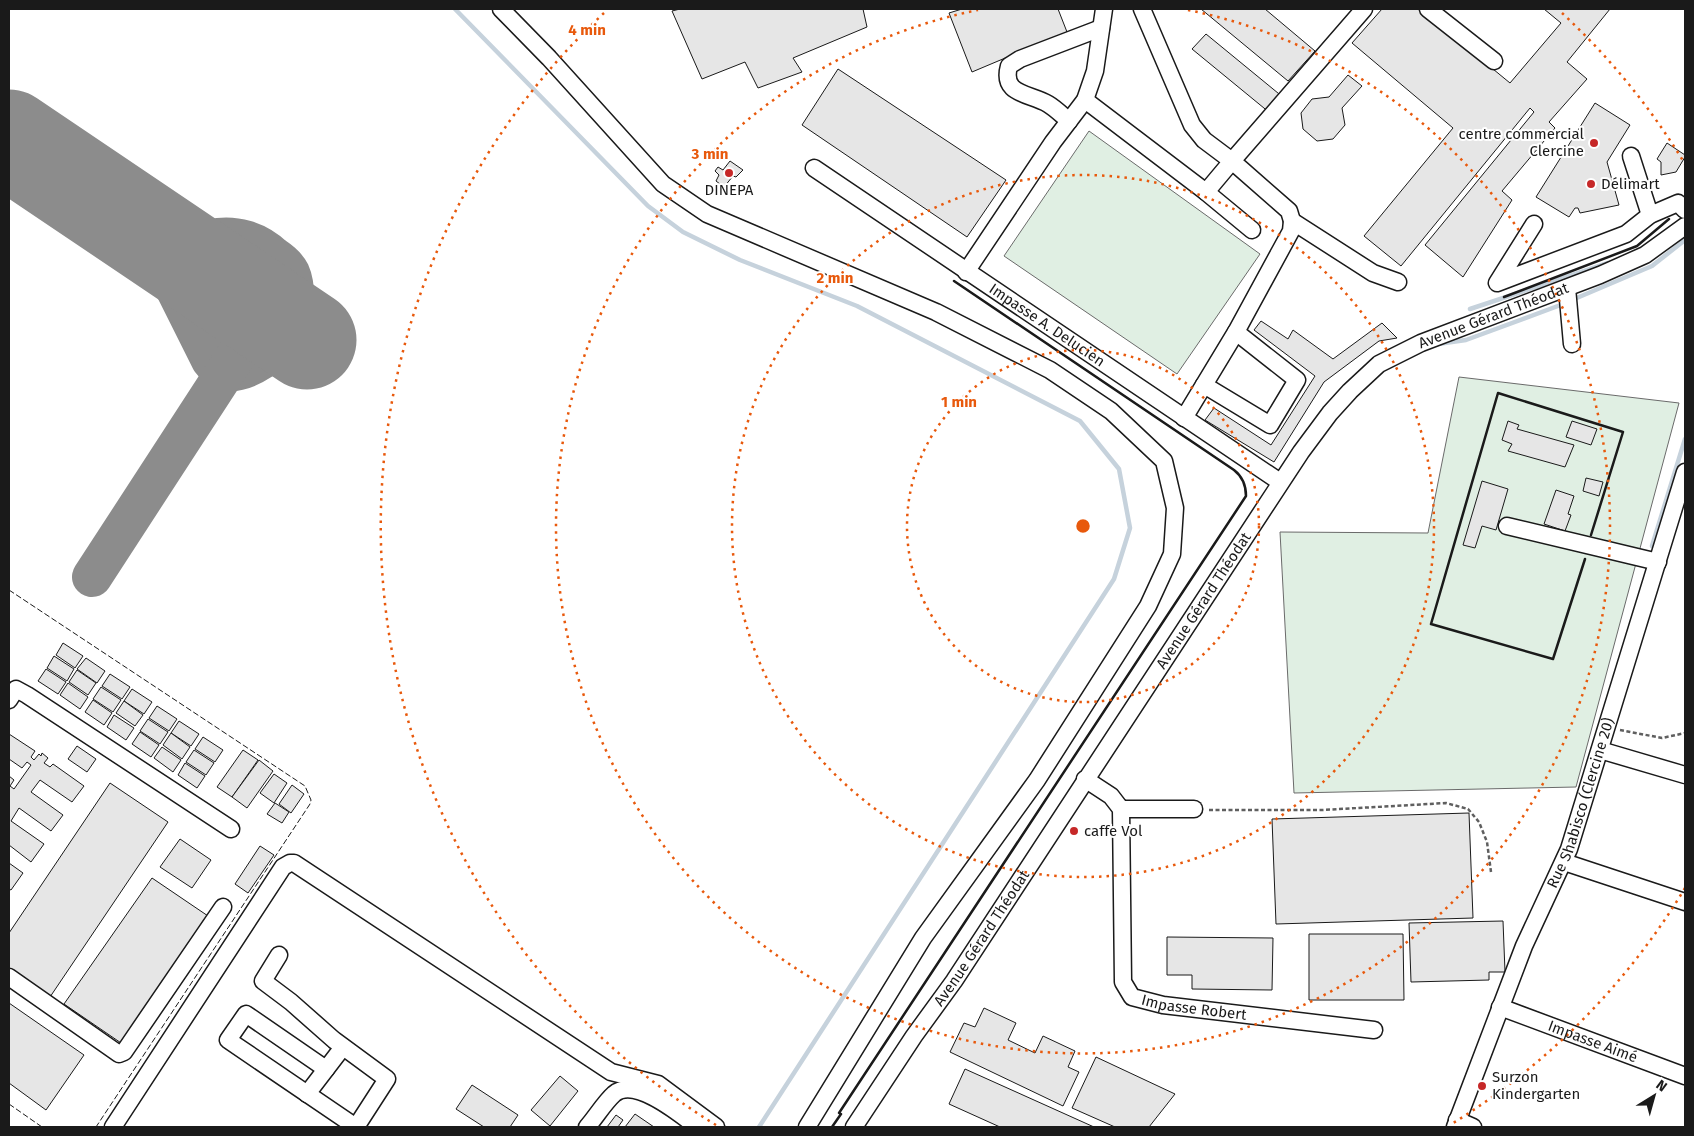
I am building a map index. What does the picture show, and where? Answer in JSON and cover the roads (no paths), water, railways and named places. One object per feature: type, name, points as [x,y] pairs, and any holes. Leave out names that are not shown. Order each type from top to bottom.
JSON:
[{"type":"street","points":[[501,9],[549,58],[663,184],[708,214],[936,312],[1050,370],[1111,411],[1164,460],[1176,508],[1172,554],[1148,606],[1037,780],[923,938],[807,1127]]},
{"type":"street","points":[[966,272],[1053,142],[1085,100],[1095,71],[1104,9]]},
{"type":"street","points":[[1142,9],[1192,125],[1204,140],[1232,161],[1289,211],[1292,221],[1291,231],[1287,240],[1236,332],[1184,418]]},
{"type":"street","points":[[1206,192],[1364,9]]},
{"type":"street","points":[[1428,9],[1494,61]]},
{"type":"street","points":[[1069,121],[1050,105],[1015,90],[1009,84],[1006,76],[1009,66],[1020,59],[1101,28]]},
{"type":"street","points":[[1085,100],[1206,192],[1252,230]]},
{"type":"street","points":[[1631,156],[1650,214]]},
{"type":"street","name":"Impasse A. Delucien","points":[[814,168],[1280,482]]},
{"type":"street","points":[[1534,224],[1497,283],[1626,234],[1650,214],[1678,203],[1685,210]]},
{"type":"street","points":[[1292,221],[1373,273],[1398,282]]},
{"type":"street","name":"Avenue Gérard Théodat","points":[[854,1127],[914,1036],[954,981],[1280,482],[1330,413],[1350,391],[1379,364],[1421,343],[1600,275],[1644,254],[1685,226]]},
{"type":"street","points":[[1567,288],[1572,344]]},
{"type":"street","points":[[1204,385],[1270,425],[1297,380],[1236,332]]},
{"type":"street","name":"Rue Shabisco (Clercine 20)","points":[[1456,1124],[1524,946],[1564,862],[1685,472]]},
{"type":"street","points":[[1507,526],[1658,562]]},
{"type":"street","points":[[9,700],[16,690],[27,695],[231,829]]},
{"type":"street","points":[[1600,750],[1685,775]]},
{"type":"street","points":[[1085,779],[1111,796],[1122,809],[1194,809]]},
{"type":"street","name":"Impasse Robert","points":[[1122,809],[1123,982],[1132,997],[1163,1006],[1374,1030]]},
{"type":"street","points":[[1564,862],[1685,902]]},
{"type":"street","points":[[113,1127],[283,867],[294,863],[611,1072],[658,1084],[716,1127]]},
{"type":"street","points":[[9,978],[119,1054],[124,1052],[223,907]]},
{"type":"street","points":[[280,955],[263,981],[291,1002],[343,1047],[387,1079],[356,1127],[228,1040],[246,1014],[326,1069]]},
{"type":"street","name":"Impasse Aimé","points":[[1500,1007],[1685,1076]]},
{"type":"street","points":[[307,1094],[343,1047]]},
{"type":"street","points":[[587,1127],[616,1093],[623,1090],[654,1096],[697,1127]]},
{"type":"street","points":[[1456,1124],[1473,1127]]},
{"type":"waterway","points":[[455,9],[648,206],[683,232],[740,260],[857,306],[1080,421],[1119,469],[1130,528],[1114,579],[759,1127]]},
{"type":"waterway","points":[[1572,300],[1652,266],[1685,240]]},
{"type":"waterway","points":[[1470,309],[1608,263]]},
{"type":"waterway","points":[[1438,344],[1466,340],[1566,303]]},
{"type":"waterway","points":[[1652,546],[1685,439]]},
{"type":"place","name":"centre commercial Clercine","points":[[1594,143]]},
{"type":"place","name":"DINEPA","points":[[729,173]]},
{"type":"place","name":"Délimart","points":[[1591,184]]},
{"type":"place","name":"caffe Vol","points":[[1074,831]]},
{"type":"place","name":"Surzon Kindergarten","points":[[1482,1086]]}]
